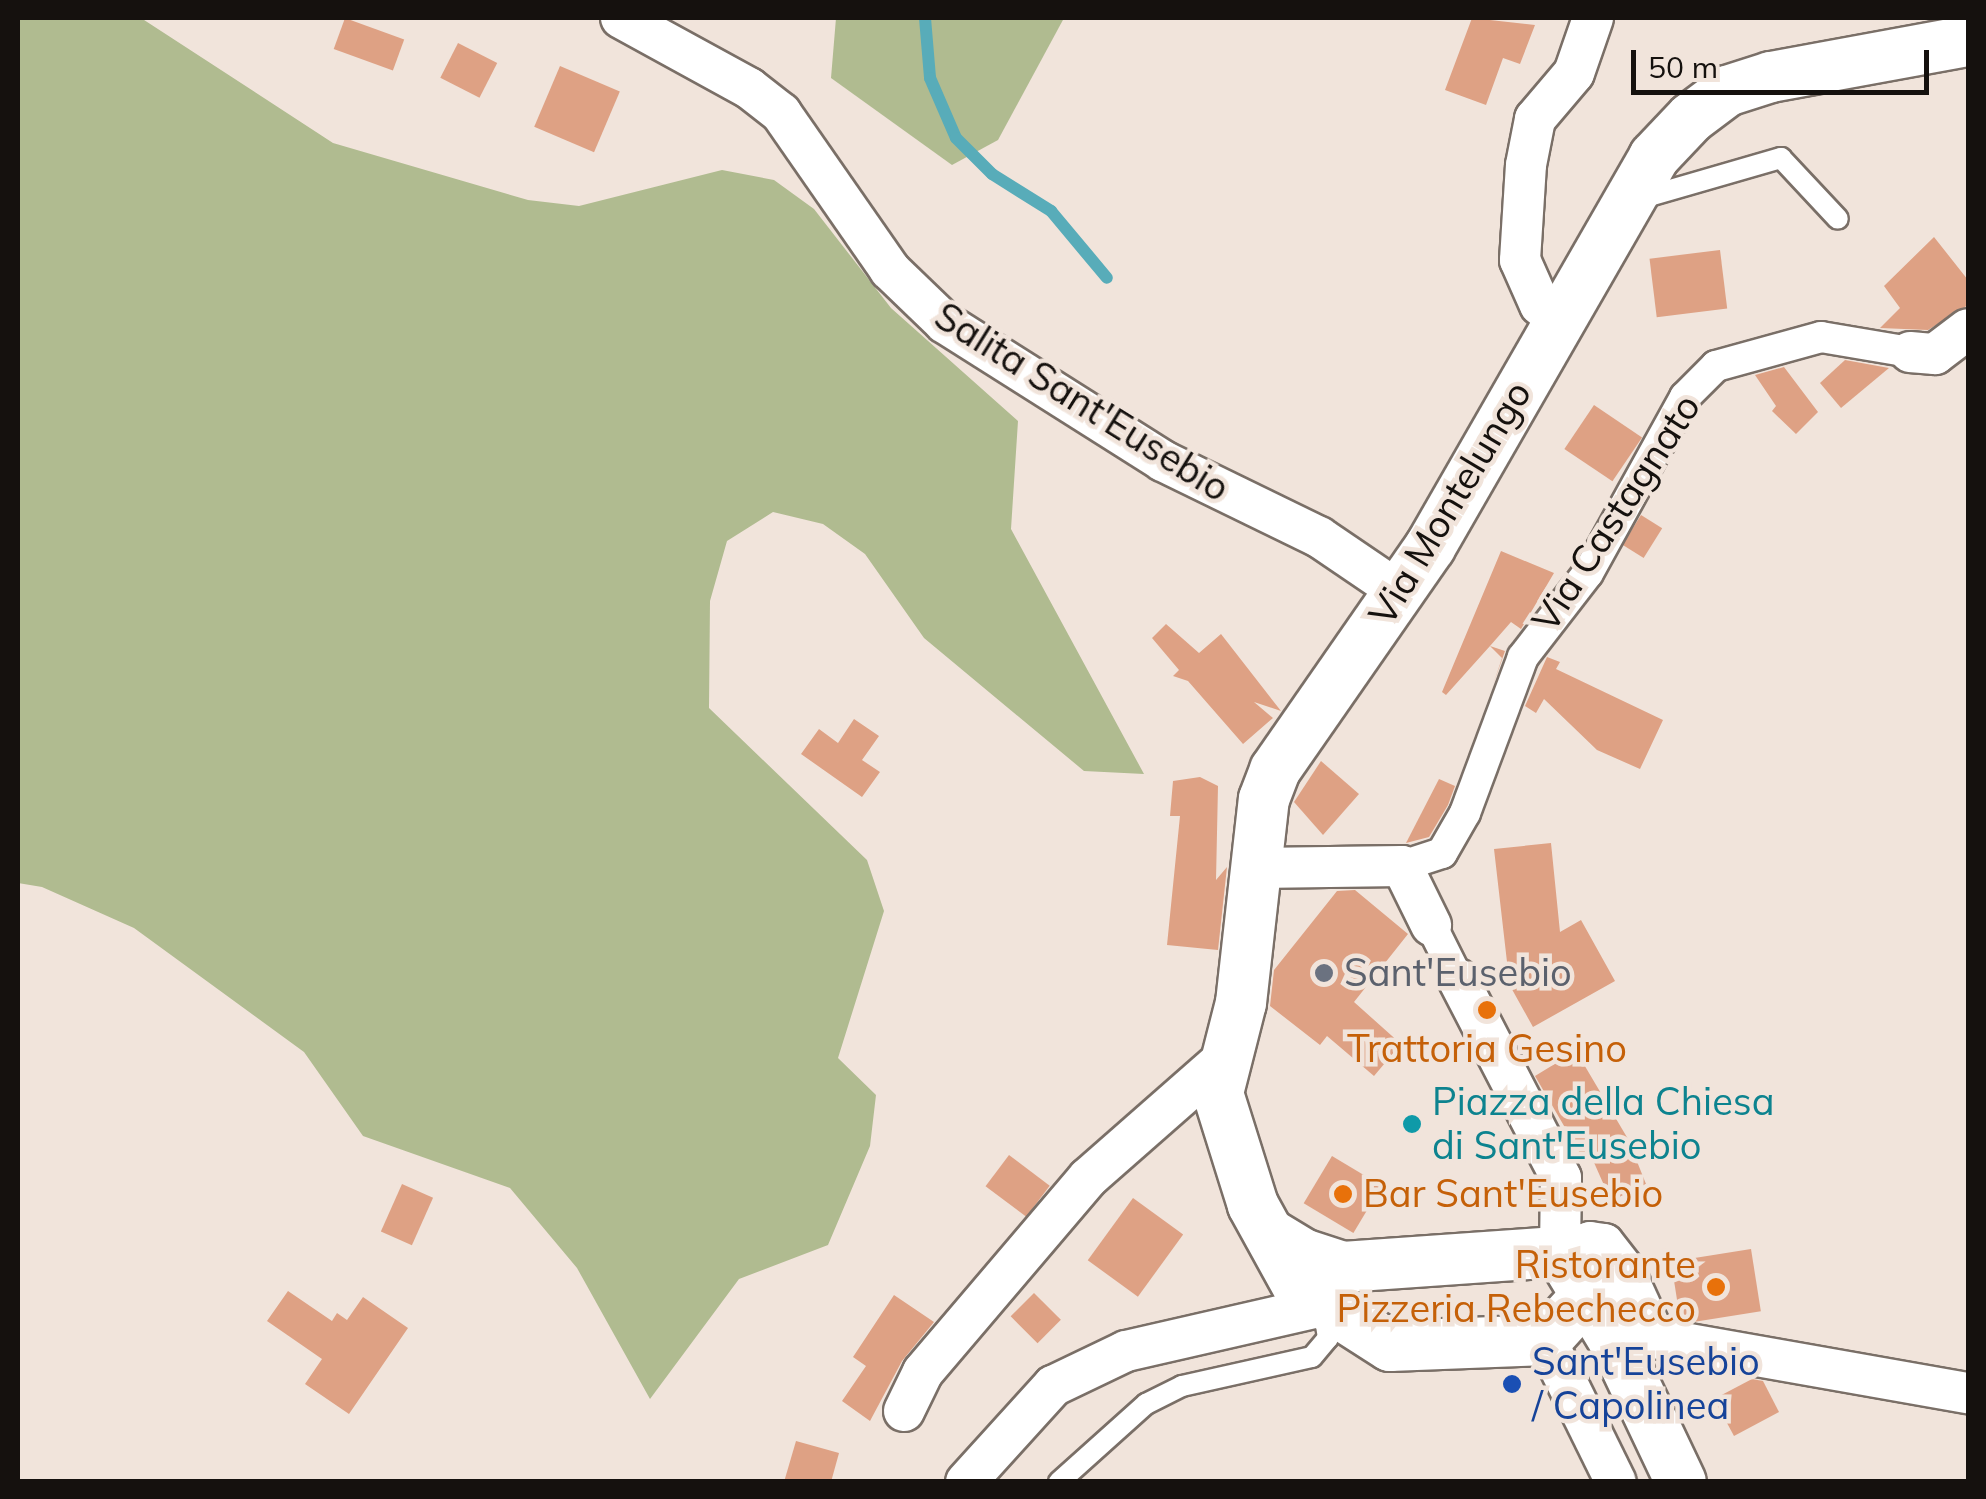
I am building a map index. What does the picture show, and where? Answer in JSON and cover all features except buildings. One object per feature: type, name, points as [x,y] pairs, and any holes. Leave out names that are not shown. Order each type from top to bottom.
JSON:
[{"type":"street","name":"Salita Sant'Eusebio","points":[[621,18],[748,88],[781,113],[890,270],[945,323],[1163,460],[1318,536],[1400,592]]},
{"type":"street","points":[[1558,321],[1540,304],[1520,260],[1526,165],[1535,119],[1574,72],[1592,18]]},
{"type":"street","name":"Via Montelungo","points":[[1256,868],[1264,799],[1275,770],[1400,592],[1654,157],[1727,90],[1968,41]]},
{"type":"street","name":"Via Castagnato","points":[[1402,866],[1442,853],[1465,813],[1523,656],[1588,573],[1685,397],[1716,366],[1821,337],[1935,354],[1968,329]]},
{"type":"street","points":[[1592,1304],[1546,1340],[1390,1346],[1298,1287],[1240,1174],[1218,1093],[1228,1054],[1256,868],[1402,866],[1561,1178],[1560,1252],[1592,1304],[1681,1482]]},
{"type":"street","points":[[904,1411],[923,1372],[1088,1178],[1228,1054]]},
{"type":"street","points":[[1270,1234],[1326,1263],[1387,1266],[1560,1252],[1590,1242],[1604,1244],[1624,1270],[1655,1338],[1666,1344],[1968,1393]]},
{"type":"street","points":[[966,1482],[1054,1386],[1126,1351],[1323,1306],[1387,1266]]},
{"type":"street","points":[[1546,1340],[1616,1482]]},
{"type":"lane","points":[[1628,201],[1781,158],[1838,219]]},
{"type":"lane","points":[[1059,1482],[1146,1404],[1182,1386],[1312,1357],[1328,1338],[1323,1306]]},
{"type":"green space","points":[[18,18],[141,18],[333,143],[528,200],[579,206],[722,170],[774,180],[814,209],[891,308],[1018,421],[1011,529],[1144,774],[1084,771],[924,638],[865,554],[823,524],[773,512],[727,541],[710,601],[709,708],[867,860],[884,911],[838,1058],[876,1095],[870,1146],[828,1245],[739,1279],[650,1399],[577,1268],[510,1188],[363,1136],[304,1052],[134,928],[42,887],[18,883]]},
{"type":"green space","points":[[836,18],[1064,18],[998,140],[952,165],[831,78]]},
{"type":"waterway","points":[[925,18],[930,78],[956,138],[992,174],[1051,211],[1107,278]]},
{"type":"place","name":"Sant'Eusebio","points":[[1324,973]]},
{"type":"place","name":"Trattoria Gesino","points":[[1487,1010]]},
{"type":"place","name":"Piazza della Chiesa di Sant'Eusebio","points":[[1412,1124]]},
{"type":"place","name":"Bar Sant'Eusebio","points":[[1343,1194]]},
{"type":"place","name":"Ristorante Pizzeria Rebechecco","points":[[1716,1287]]},
{"type":"place","name":"Sant'Eusebio / Capolinea","points":[[1512,1384]]}]
